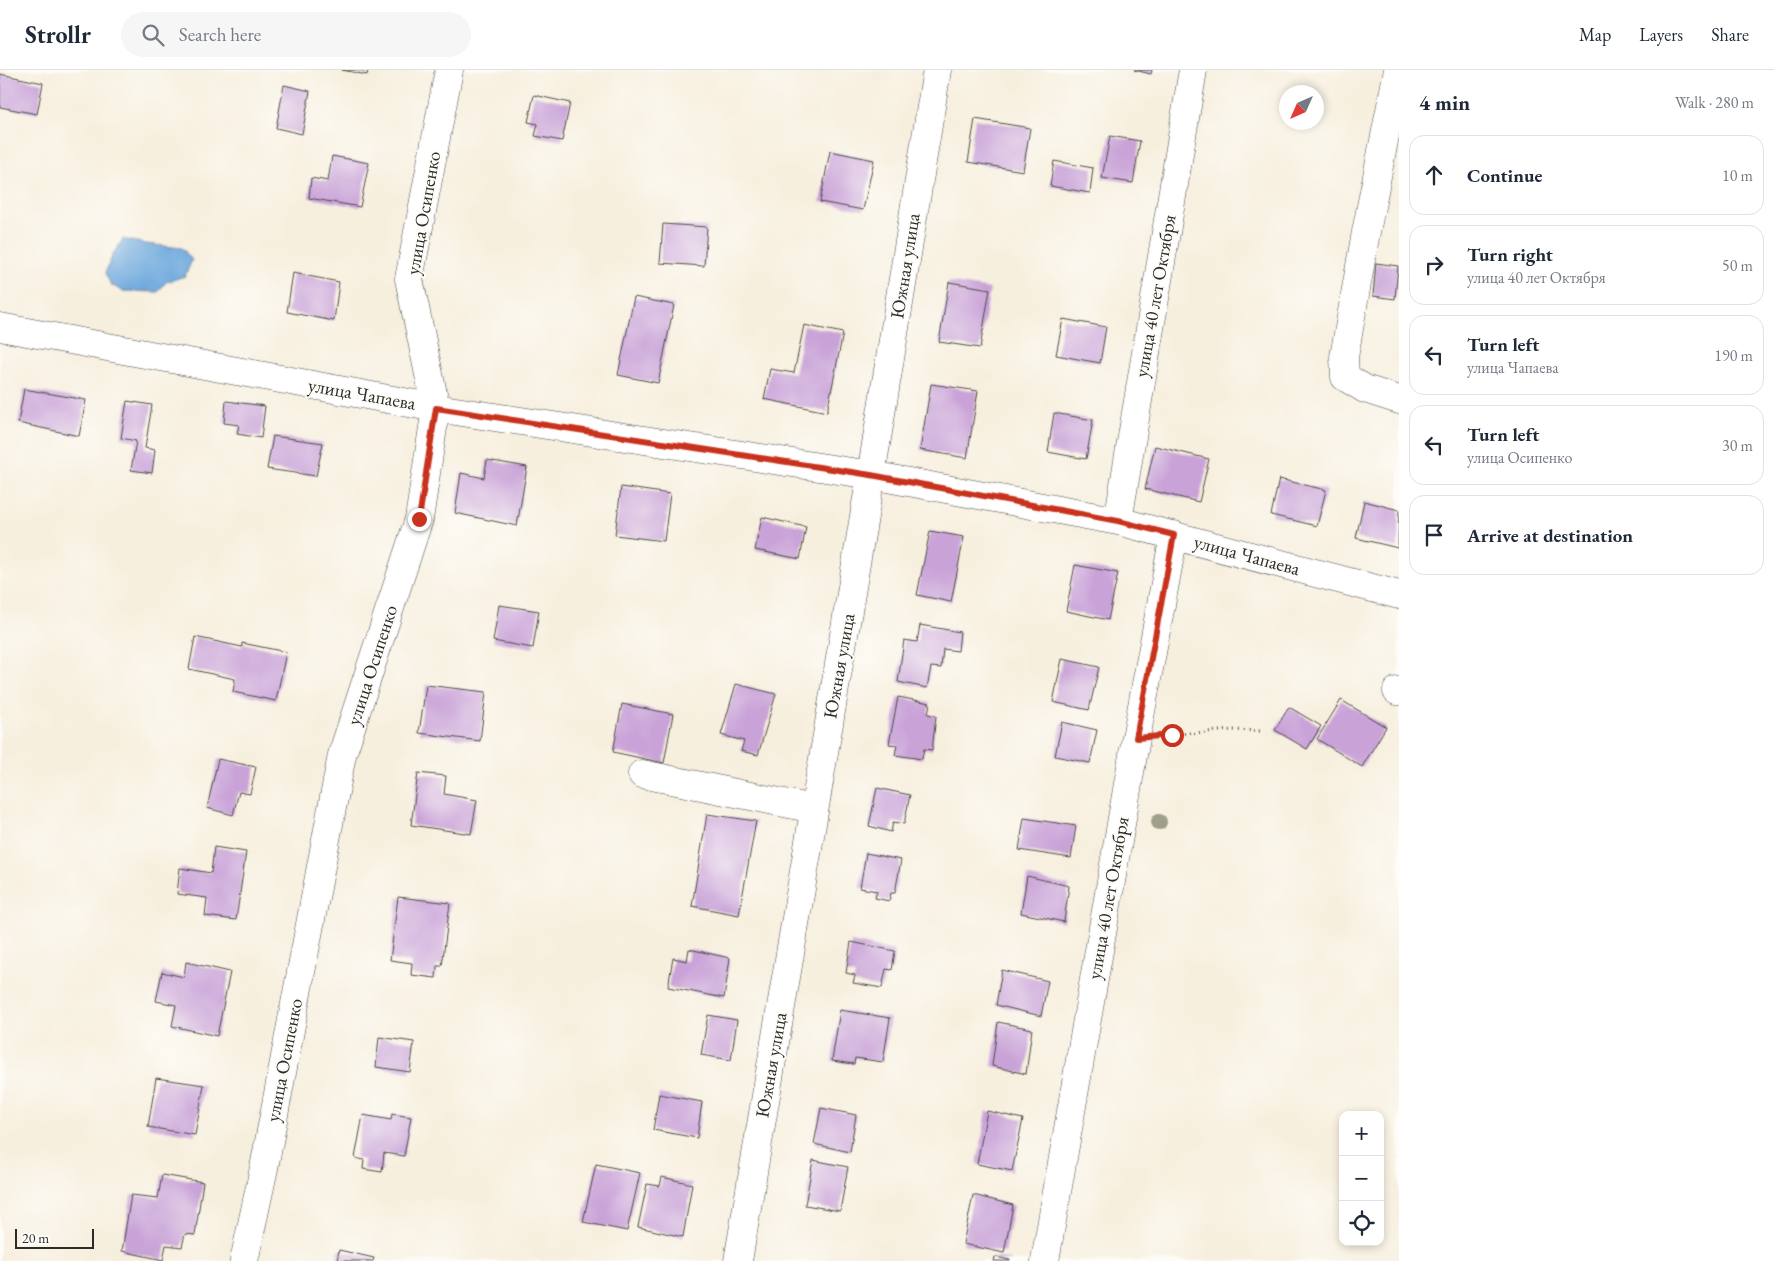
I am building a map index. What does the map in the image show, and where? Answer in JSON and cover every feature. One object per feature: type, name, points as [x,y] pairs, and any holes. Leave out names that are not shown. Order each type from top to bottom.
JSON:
[{"type":"street","name":"улица Осипенко","points":[[244,1261],[264,1168],[342,755],[419,519],[436,408],[409,279],[449,70]]},
{"type":"street","name":"Южная улица","points":[[738,1261],[871,475],[937,70]]},
{"type":"street","name":"улица 40 лет Октября","points":[[1118,521],[1193,70]]},
{"type":"street","points":[[1398,70],[1344,356],[1345,377],[1365,389],[1399,400]]},
{"type":"street","name":"улица Чапаева","points":[[0,327],[436,408],[871,475],[1118,521],[1399,595]]},
{"type":"street","name":"улица 40 лет Октября","points":[[1045,1261],[1136,738],[1174,535]]},
{"type":"street","points":[[642,774],[814,808]]},
{"type":"path","points":[[1136,738],[1232,730],[1260,731]]},
{"type":"water","points":[[123,239],[182,248],[192,260],[185,276],[166,282],[158,292],[123,291],[111,285],[105,273],[113,254]]},
{"type":"building","points":[[342,70],[368,70],[367,75]]},
{"type":"building","points":[[1134,70],[1152,70],[1151,74]]},
{"type":"building","points":[[0,74],[43,83],[37,114],[0,107]]},
{"type":"building","points":[[284,85],[310,91],[302,134],[276,128]]},
{"type":"building","points":[[534,95],[570,103],[562,141],[535,136],[538,124],[528,122]]},
{"type":"building","points":[[975,119],[1030,128],[1023,171],[968,162]]},
{"type":"building","points":[[1110,136],[1140,141],[1133,183],[1102,178]]},
{"type":"building","points":[[830,151],[874,160],[863,210],[820,202]]},
{"type":"building","points":[[332,156],[369,163],[360,207],[309,198],[311,178],[328,181]]},
{"type":"building","points":[[1054,161],[1093,168],[1090,193],[1050,186]]},
{"type":"building","points":[[663,224],[707,227],[704,266],[660,263]]},
{"type":"building","points":[[1376,263],[1398,266],[1395,299],[1373,296]]},
{"type":"building","points":[[293,273],[339,282],[334,321],[287,312]]},
{"type":"building","points":[[949,282],[990,289],[980,348],[939,342]]},
{"type":"building","points":[[634,297],[674,305],[658,383],[618,375]]},
{"type":"building","points":[[1063,319],[1106,327],[1100,363],[1056,355]]},
{"type":"building","points":[[804,325],[843,333],[827,412],[764,399],[770,369],[794,373]]},
{"type":"building","points":[[931,384],[978,391],[967,458],[920,450]]},
{"type":"building","points":[[24,389],[86,400],[79,436],[18,423]]},
{"type":"building","points":[[127,401],[152,405],[145,448],[155,450],[152,473],[131,470],[136,441],[121,438]]},
{"type":"building","points":[[226,401],[265,406],[261,438],[237,434],[239,425],[224,423]]},
{"type":"building","points":[[1054,413],[1093,420],[1086,459],[1048,452]]},
{"type":"building","points":[[273,436],[323,443],[316,476],[267,469]]},
{"type":"building","points":[[1155,446],[1209,459],[1199,502],[1145,489]]},
{"type":"building","points":[[487,460],[527,467],[517,526],[455,513],[461,473],[484,478]]},
{"type":"building","points":[[1279,479],[1326,490],[1317,526],[1271,515]]},
{"type":"building","points":[[621,487],[670,494],[664,541],[615,535]]},
{"type":"building","points":[[1364,501],[1399,510],[1398,548],[1356,538]]},
{"type":"building","points":[[762,517],[806,527],[800,559],[755,550]]},
{"type":"building","points":[[930,531],[964,537],[951,602],[917,595]]},
{"type":"building","points":[[1075,565],[1118,573],[1108,620],[1066,611]]},
{"type":"building","points":[[499,605],[539,611],[533,648],[493,641]]},
{"type":"building","points":[[920,625],[960,632],[958,651],[943,649],[941,668],[931,667],[927,688],[898,682],[904,640],[917,642]]},
{"type":"building","points":[[195,637],[242,647],[242,643],[286,652],[276,701],[233,692],[235,679],[189,669]]},
{"type":"building","points":[[1062,659],[1099,667],[1089,710],[1053,702]]},
{"type":"building","points":[[736,684],[776,694],[758,755],[741,751],[744,741],[721,735]]},
{"type":"building","points":[[426,685],[486,692],[480,741],[419,733]]},
{"type":"building","points":[[898,697],[930,703],[928,714],[936,716],[932,750],[924,749],[922,759],[895,755],[897,745],[889,744]]},
{"type":"building","points":[[1341,700],[1386,727],[1362,767],[1317,739]]},
{"type":"building","points":[[622,704],[673,714],[664,763],[613,752]]},
{"type":"building","points":[[1289,707],[1321,726],[1307,749],[1275,730]]},
{"type":"building","points":[[1062,722],[1097,730],[1090,763],[1055,756]]},
{"type":"building","points":[[218,759],[256,767],[250,794],[239,792],[233,815],[207,808]]},
{"type":"building","points":[[418,773],[446,776],[444,794],[477,800],[471,834],[411,825]]},
{"type":"building","points":[[877,788],[910,795],[904,824],[893,822],[891,832],[869,826]]},
{"type":"building","points":[[707,814],[756,821],[739,915],[692,906]]},
{"type":"building","points":[[1024,818],[1076,826],[1071,858],[1019,850]]},
{"type":"building","points":[[214,847],[246,852],[236,920],[205,916],[207,898],[177,894],[180,868],[211,873]]},
{"type":"building","points":[[866,853],[901,860],[895,893],[891,893],[889,901],[875,898],[877,891],[860,888]]},
{"type":"building","points":[[1027,876],[1069,886],[1064,922],[1021,913]]},
{"type":"building","points":[[398,897],[450,903],[442,966],[437,966],[436,978],[411,975],[412,963],[390,960]]},
{"type":"building","points":[[851,942],[895,951],[892,970],[886,969],[882,988],[853,983],[855,975],[846,973]]},
{"type":"building","points":[[689,949],[730,958],[724,998],[668,987],[673,958],[687,961]]},
{"type":"building","points":[[186,962],[230,972],[217,1036],[172,1026],[176,1005],[156,1001],[162,972],[184,977]]},
{"type":"building","points":[[1002,970],[1048,981],[1041,1016],[996,1005]]},
{"type":"building","points":[[840,1010],[890,1018],[883,1062],[855,1058],[854,1064],[832,1061]]},
{"type":"building","points":[[708,1015],[737,1020],[731,1060],[701,1055]]},
{"type":"building","points":[[998,1022],[1032,1029],[1026,1074],[992,1066]]},
{"type":"building","points":[[379,1037],[414,1042],[410,1072],[376,1067]]},
{"type":"building","points":[[156,1078],[204,1085],[195,1135],[148,1127]]},
{"type":"building","points":[[659,1094],[702,1102],[697,1138],[653,1130]]},
{"type":"building","points":[[821,1108],[856,1115],[850,1152],[814,1144]]},
{"type":"building","points":[[987,1111],[1023,1119],[1012,1171],[977,1164]]},
{"type":"building","points":[[392,1114],[411,1117],[404,1156],[384,1153],[382,1172],[363,1169],[364,1160],[355,1158],[363,1115],[391,1120]]},
{"type":"building","points":[[813,1160],[848,1167],[840,1211],[805,1205]]},
{"type":"building","points":[[596,1164],[640,1173],[627,1231],[583,1222]]},
{"type":"building","points":[[162,1175],[203,1182],[195,1235],[185,1234],[182,1247],[166,1245],[163,1260],[122,1251],[131,1195],[158,1198]]},
{"type":"building","points":[[662,1177],[692,1184],[683,1237],[638,1227],[647,1184],[660,1186]]},
{"type":"building","points":[[973,1195],[1013,1205],[1004,1253],[963,1244]]},
{"type":"building","points":[[339,1250],[374,1258],[373,1261],[337,1261]]},
{"type":"building","points":[[995,1257],[1010,1260],[1010,1261],[994,1261]]},
{"type":"route","points":[[419,519],[436,408],[871,475],[1118,521],[1174,535],[1136,738],[1172,735]]}]
